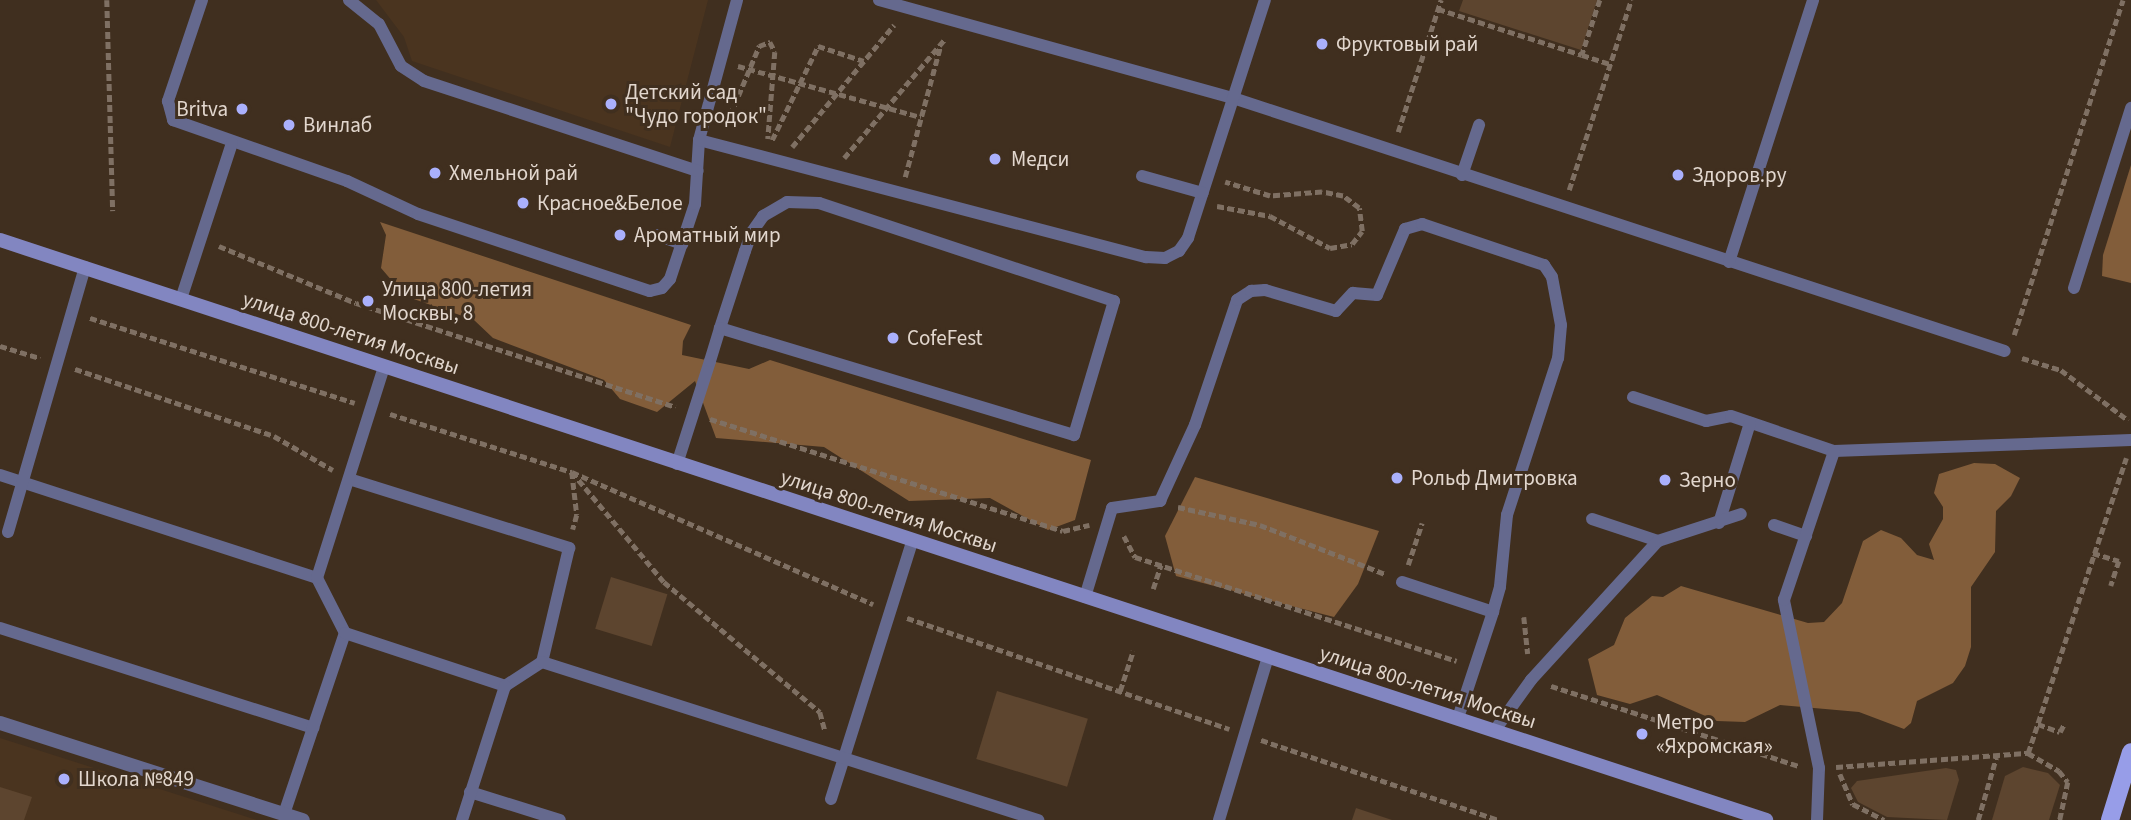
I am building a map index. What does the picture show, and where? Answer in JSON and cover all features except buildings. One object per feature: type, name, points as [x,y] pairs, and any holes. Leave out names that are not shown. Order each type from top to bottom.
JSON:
[{"type":"main road","name":"улица 800-летия Москвы","points":[[0,240],[912,542],[1766,820]]},
{"type":"main road","points":[[2110,820],[2131,752]]},
{"type":"street","points":[[0,723],[303,820]]},
{"type":"lane","points":[[202,0],[169,111],[184,126],[347,181],[418,214],[650,290],[668,283],[695,204],[699,140],[737,0]]},
{"type":"lane","points":[[348,0],[379,24],[394,58],[418,77],[698,171]]},
{"type":"lane","points":[[879,0],[916,6],[959,22],[1233,98],[1729,262],[2009,346]]},
{"type":"lane","points":[[699,140],[1146,257],[1165,258],[1179,251],[1188,238],[1265,0]]},
{"type":"lane","points":[[1729,262],[1813,0]]},
{"type":"lane","points":[[2074,288],[2131,108]]},
{"type":"lane","points":[[1462,175],[1479,125]]},
{"type":"lane","points":[[181,299],[232,143]]},
{"type":"lane","points":[[1142,176],[1201,200]]},
{"type":"lane","points":[[677,464],[720,328],[752,232],[774,207],[803,200],[1114,301],[1074,435],[720,328]]},
{"type":"lane","points":[[1085,597],[1112,508],[1160,501],[1195,425],[1237,300],[1251,290],[1265,290],[1336,311],[1353,293],[1377,295],[1405,229],[1422,224],[1544,265],[1552,277],[1562,325],[1558,358],[1507,515],[1500,587],[1458,718]]},
{"type":"lane","points":[[657,235],[682,244]]},
{"type":"lane","points":[[9,532],[85,267]]},
{"type":"lane","points":[[384,366],[317,578],[345,633],[505,686]]},
{"type":"lane","points":[[1633,397],[1706,421],[1731,416],[1834,451],[2131,440]]},
{"type":"lane","points":[[1719,523],[1750,423]]},
{"type":"lane","points":[[1817,820],[1819,768],[1784,600],[1834,451]]},
{"type":"lane","points":[[0,475],[317,578]]},
{"type":"lane","points":[[349,479],[569,548],[542,662],[505,686],[462,820]]},
{"type":"lane","points":[[1495,730],[1531,680],[1658,541],[1741,514]]},
{"type":"lane","points":[[1592,519],[1658,541]]},
{"type":"lane","points":[[1774,525],[1806,536]]},
{"type":"lane","points":[[831,799],[912,542]]},
{"type":"lane","points":[[1402,582],[1493,612]]},
{"type":"lane","points":[[0,628],[313,728]]},
{"type":"lane","points":[[284,814],[345,633]]},
{"type":"lane","points":[[1219,820],[1268,657]]},
{"type":"lane","points":[[542,662],[1038,820]]},
{"type":"lane","points":[[470,792],[560,820]]},
{"type":"path","points":[[107,0],[113,211]]},
{"type":"path","points":[[1392,152],[1441,0]]},
{"type":"path","points":[[1582,55],[1600,0]]},
{"type":"path","points":[[1563,208],[1631,0]]},
{"type":"path","points":[[2009,346],[2123,0]]},
{"type":"path","points":[[780,161],[864,61],[916,6]]},
{"type":"path","points":[[1438,9],[1610,64]]},
{"type":"path","points":[[831,174],[959,22]]},
{"type":"path","points":[[717,145],[759,46],[770,42],[775,47],[768,146],[818,46],[864,61]]},
{"type":"path","points":[[901,193],[942,43]]},
{"type":"path","points":[[720,61],[921,117]]},
{"type":"path","points":[[1201,200],[1270,216],[1330,248],[1352,244],[1362,231],[1359,208],[1343,196],[1322,192],[1270,196],[1244,190],[1209,173]]},
{"type":"path","points":[[201,239],[356,303],[693,413],[1063,531],[1087,524],[1124,536],[1135,557],[1475,667]]},
{"type":"path","points":[[72,312],[572,472],[891,612],[1499,820]]},
{"type":"path","points":[[0,346],[274,436],[349,479]]},
{"type":"path","points":[[2037,363],[2061,370],[2131,423]]},
{"type":"path","points":[[2028,753],[2127,457]]},
{"type":"path","points":[[572,472],[577,515]]},
{"type":"path","points":[[572,472],[664,582],[820,712],[830,752]]},
{"type":"path","points":[[1178,507],[1260,525],[1377,570]]},
{"type":"path","points":[[1402,582],[1422,523]]},
{"type":"path","points":[[2093,553],[2119,561],[2111,586]]},
{"type":"path","points":[[1153,589],[1160,565]]},
{"type":"path","points":[[1524,617],[1531,680],[1791,765],[1819,768],[1957,756],[1996,758],[2028,753],[2059,771],[2068,782],[2060,820]]},
{"type":"path","points":[[1120,691],[1133,651]]},
{"type":"path","points":[[2038,724],[2060,732],[2064,724]]},
{"type":"path","points":[[1978,820],[1996,758]]},
{"type":"path","points":[[1838,766],[1848,799],[1884,820]]},
{"type":"shaded area","name":"Детский сад \"Чудо городок\"","points":[[376,0],[708,0],[670,147],[412,61],[404,37]]},
{"type":"shaded area","points":[[1463,0],[1597,0],[1581,50],[1459,11]]},
{"type":"shaded area","points":[[2131,165],[2131,283],[2102,276],[2103,255]]},
{"type":"shaded area","points":[[380,222],[691,325],[683,341],[682,355],[749,369],[770,360],[1091,460],[1075,520],[1048,530],[990,498],[909,501],[824,447],[716,438],[695,381],[657,412],[620,399],[604,380],[493,338],[474,320],[405,296],[381,268],[386,235]]},
{"type":"shaded area","points":[[1974,463],[1995,464],[2020,478],[2011,496],[1996,511],[1995,552],[1971,587],[1971,647],[1965,666],[1953,683],[1917,701],[1911,723],[1904,729],[1859,712],[1780,705],[1745,722],[1717,721],[1657,695],[1630,704],[1597,695],[1588,659],[1614,645],[1625,618],[1652,596],[1663,597],[1681,586],[1808,623],[1824,622],[1842,603],[1863,541],[1881,530],[1901,538],[1917,555],[1934,560],[1929,544],[1943,519],[1943,507],[1934,493],[1939,474]]},
{"type":"shaded area","points":[[1195,477],[1379,531],[1358,584],[1334,617],[1176,576],[1165,536]]},
{"type":"shaded area","points":[[611,577],[667,594],[652,646],[595,629]]},
{"type":"shaded area","points":[[997,691],[1088,719],[1067,787],[976,759]]},
{"type":"shaded area","name":"Школа №849","points":[[0,738],[257,820],[0,820]]},
{"type":"shaded area","points":[[2023,767],[2048,773],[2060,785],[2049,820],[1992,820],[2005,776]]},
{"type":"shaded area","points":[[1946,768],[1956,770],[1959,780],[1947,820],[1887,817],[1858,802],[1851,788],[1857,781]]},
{"type":"shaded area","points":[[0,787],[32,797],[24,820],[0,820]]},
{"type":"shaded area","points":[[1356,808],[1392,820],[1352,820]]},
{"type":"place","name":"Фруктовый рай","points":[[1322,44]]},
{"type":"place","name":"Детский сад \"Чудо городок\"","points":[[611,104]]},
{"type":"place","name":"Britva","points":[[242,109]]},
{"type":"place","name":"Винлаб","points":[[289,125]]},
{"type":"place","name":"Медси","points":[[995,159]]},
{"type":"place","name":"Хмельной рай","points":[[435,173]]},
{"type":"place","name":"Здоров.ру","points":[[1678,175]]},
{"type":"place","name":"Красное&Белое","points":[[523,203]]},
{"type":"place","name":"Ароматный мир","points":[[620,235]]},
{"type":"place","name":"Улица 800-летия Москвы, 8","points":[[368,301]]},
{"type":"place","name":"CofeFest","points":[[893,338]]},
{"type":"place","name":"Рольф Дмитровка","points":[[1397,478]]},
{"type":"place","name":"Зерно","points":[[1665,480]]},
{"type":"place","name":"Метро «Яхромская»","points":[[1642,734]]},
{"type":"place","name":"Школа №849","points":[[64,779]]}]
